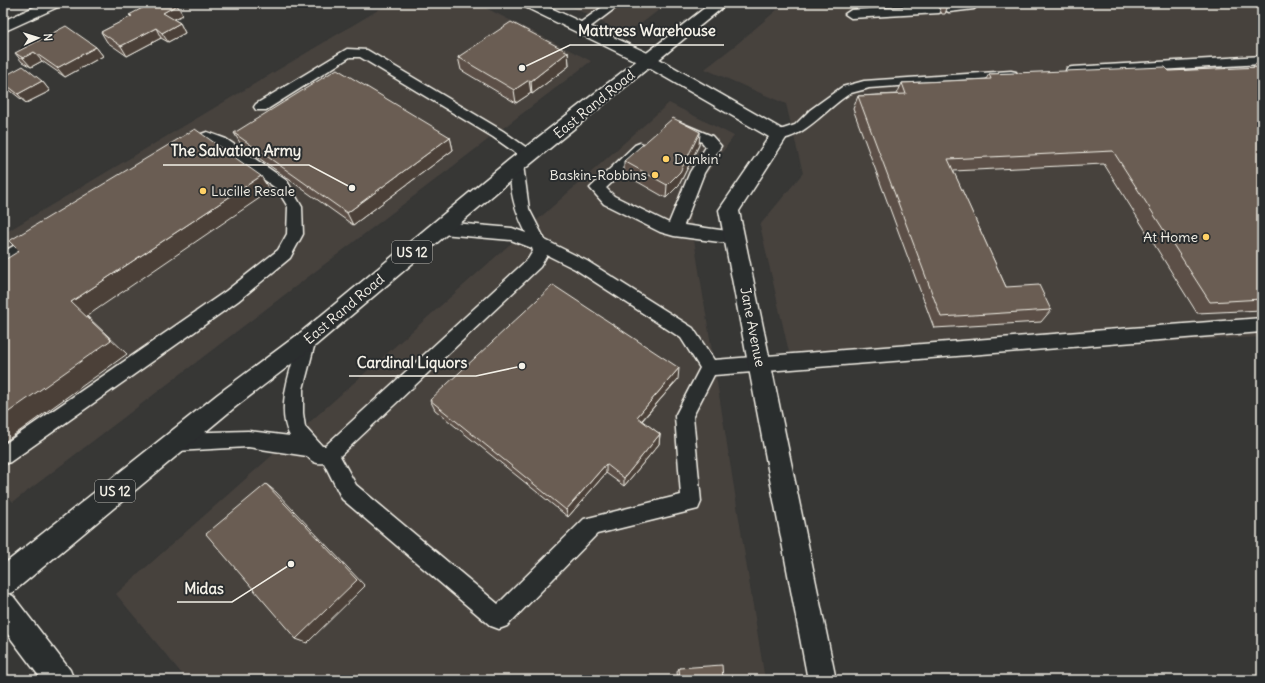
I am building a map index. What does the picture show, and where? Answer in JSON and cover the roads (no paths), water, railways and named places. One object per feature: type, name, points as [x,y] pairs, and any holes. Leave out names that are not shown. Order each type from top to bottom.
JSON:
[{"type":"street","points":[[3,27],[55,3]]},
{"type":"street","points":[[528,3],[648,60],[780,135]]},
{"type":"street","name":"East Rand Road","points":[[3,582],[176,442],[308,339],[523,161],[720,3]]},
{"type":"street","name":"Jane Avenue","points":[[780,135],[730,210],[822,680]]},
{"type":"street","points":[[3,606],[60,680]]},
{"type":"lane","points":[[581,28],[612,4]]},
{"type":"lane","points":[[851,14],[944,8],[970,8]]},
{"type":"lane","points":[[261,107],[347,53],[364,53],[462,114],[498,134],[523,161],[518,190],[522,209],[541,251],[534,263],[329,454],[318,455],[310,448],[296,430],[294,389],[308,339]]},
{"type":"lane","points":[[1059,72],[1262,60]]},
{"type":"lane","points":[[780,135],[800,128],[815,114],[847,90],[869,84],[1024,74]]},
{"type":"lane","points":[[674,230],[698,172],[714,146],[707,139],[676,126],[657,135],[597,188],[609,200],[665,228],[674,230],[735,238]]},
{"type":"lane","points":[[3,456],[232,296],[284,254],[295,234],[295,207],[282,185],[221,142],[207,137],[176,150]]},
{"type":"lane","points":[[442,228],[512,234],[539,244],[581,265],[687,332],[709,368]]},
{"type":"lane","points":[[3,260],[50,230]]},
{"type":"lane","points":[[709,368],[1262,325]]},
{"type":"lane","points":[[329,454],[349,492],[499,618],[591,526],[691,502],[684,416],[709,368]]},
{"type":"lane","points":[[176,442],[248,439],[310,448]]},
{"type":"place","name":"Mattress Warehouse","points":[[522,68]]},
{"type":"place","name":"Dunkin'","points":[[666,159]]},
{"type":"place","name":"Baskin-Robbins","points":[[655,175]]},
{"type":"place","name":"The Salvation Army","points":[[352,188]]},
{"type":"place","name":"Lucille Resale","points":[[203,191]]},
{"type":"place","name":"At Home","points":[[1206,237]]},
{"type":"place","name":"Cardinal Liquors","points":[[522,366]]},
{"type":"place","name":"Midas","points":[[291,564]]}]
